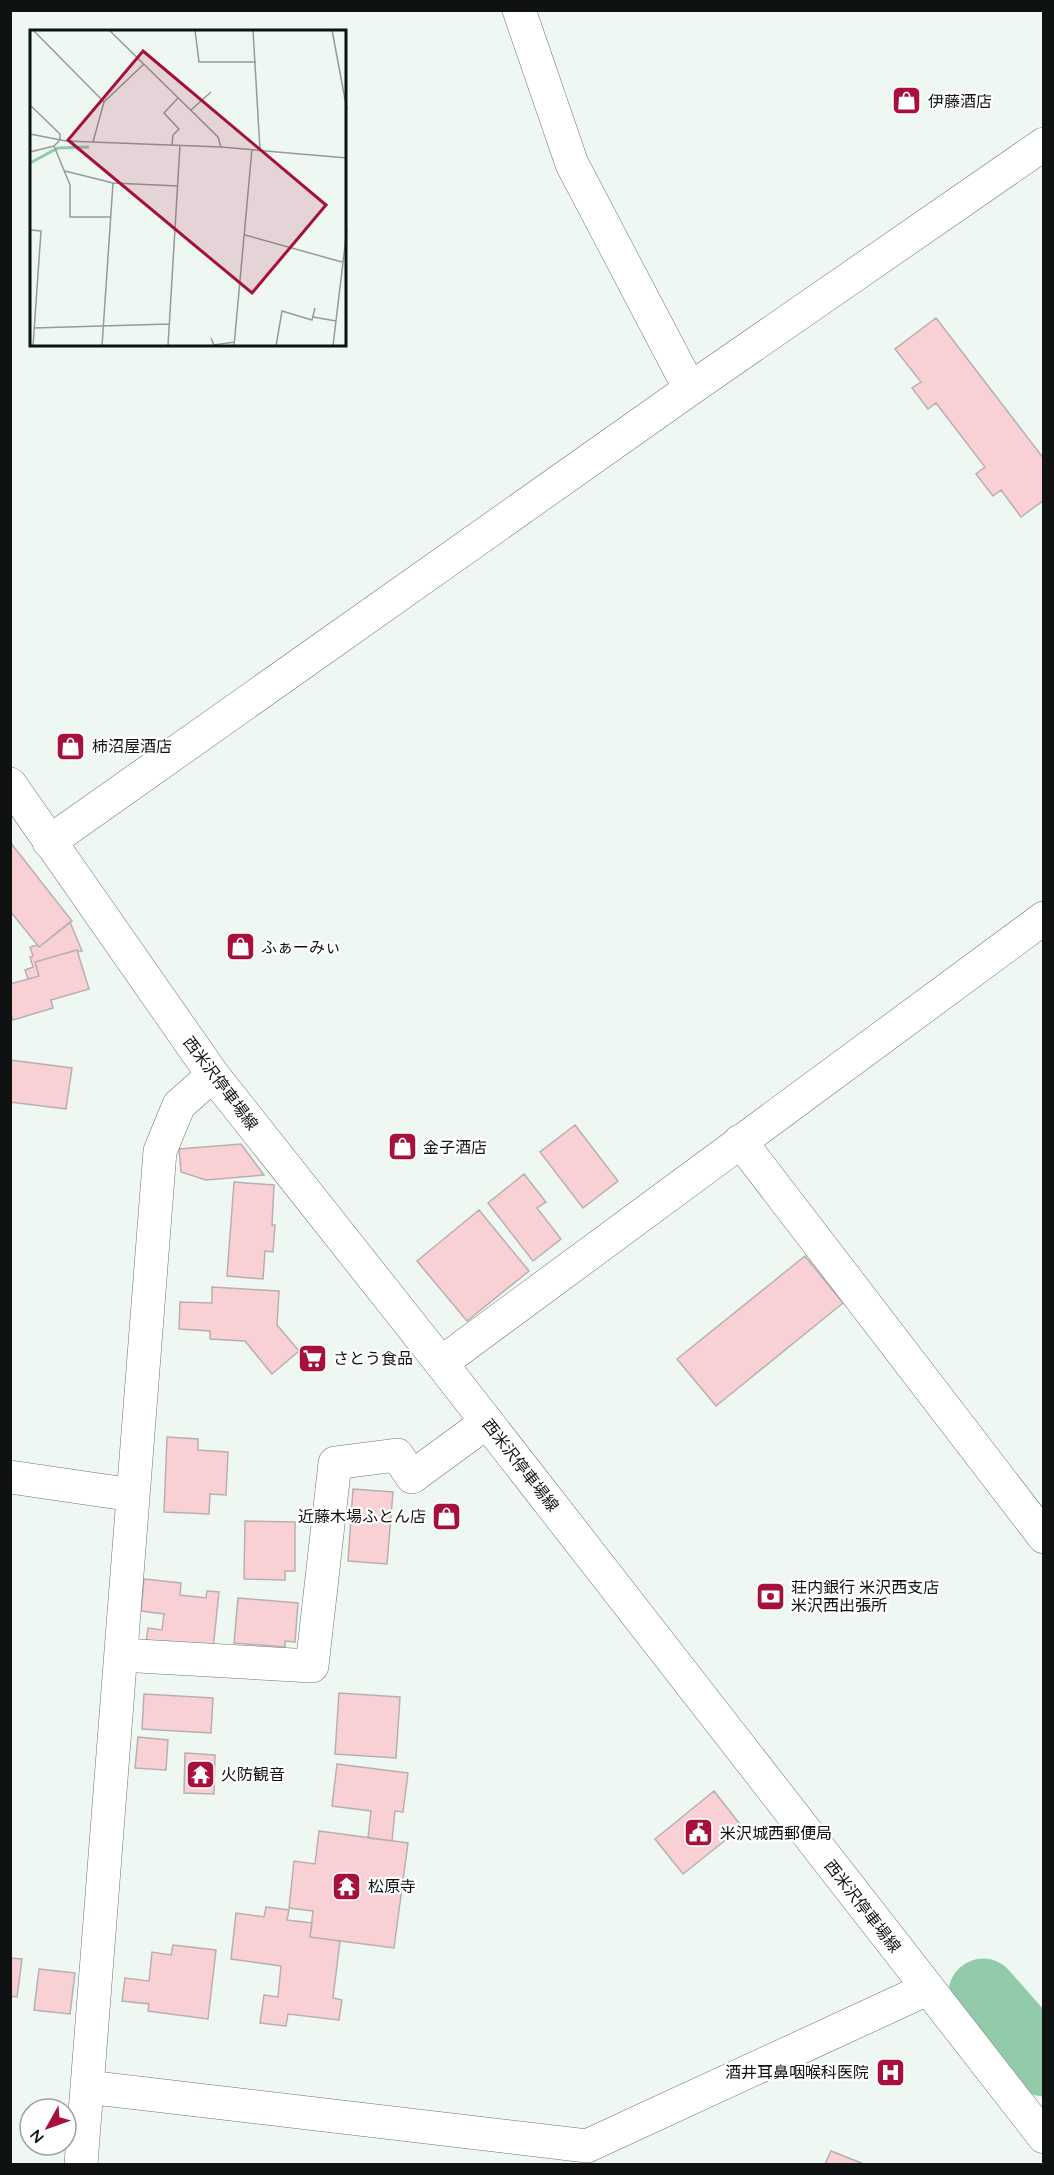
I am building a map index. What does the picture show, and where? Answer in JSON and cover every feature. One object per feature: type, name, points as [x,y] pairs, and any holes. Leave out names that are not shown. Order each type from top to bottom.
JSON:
[{"type":"street","points":[[519,10],[572,164],[690,389]]},
{"type":"street","points":[[49,842],[690,389],[1044,144]]},
{"type":"street","name":"西米沢停車場線","points":[[10,784],[213,1075],[441,1363],[1044,2137]]},
{"type":"street","points":[[441,1363],[1044,918]]},
{"type":"street","points":[[81,2164],[160,1151],[179,1106],[213,1075]]},
{"type":"street","points":[[740,1141],[1044,1537]]},
{"type":"street","points":[[121,1655],[312,1666],[335,1463],[397,1455],[412,1477],[487,1422]]},
{"type":"street","points":[[10,1478],[133,1495]]},
{"type":"street","points":[[87,2087],[586,2155],[927,1989]]},
{"type":"building","points":[[936,318],[1044,459],[1044,500],[1021,517],[1001,490],[993,496],[976,474],[985,467],[936,403],[928,409],[912,388],[921,382],[895,349]]},
{"type":"building","points":[[10,842],[72,921],[39,947],[10,911]]},
{"type":"building","points":[[70,922],[82,951],[77,950],[35,962],[39,976],[28,979],[25,970],[33,967],[30,947],[37,945],[39,947]]},
{"type":"building","points":[[77,950],[89,989],[51,1000],[53,1008],[13,1020],[10,1011],[10,984],[39,976],[35,962]]},
{"type":"building","points":[[10,1060],[72,1068],[66,1109],[10,1102]]},
{"type":"building","points":[[575,1125],[618,1181],[583,1208],[540,1152]]},
{"type":"building","points":[[241,1144],[264,1175],[206,1180],[181,1172],[179,1149]]},
{"type":"building","points":[[524,1174],[546,1202],[537,1208],[561,1239],[533,1261],[488,1203]]},
{"type":"building","points":[[234,1182],[274,1185],[273,1252],[265,1251],[263,1279],[227,1276]]},
{"type":"building","points":[[479,1210],[529,1271],[467,1321],[417,1261]]},
{"type":"building","points":[[805,1256],[843,1303],[716,1406],[677,1359]]},
{"type":"building","points":[[212,1287],[279,1291],[277,1325],[299,1351],[272,1374],[245,1341],[210,1339],[210,1331],[179,1329],[180,1302],[212,1303]]},
{"type":"building","points":[[167,1437],[198,1439],[198,1450],[228,1452],[226,1495],[210,1494],[209,1514],[164,1512]]},
{"type":"building","points":[[353,1489],[393,1492],[387,1564],[348,1561]]},
{"type":"building","points":[[245,1521],[295,1522],[295,1571],[285,1571],[285,1580],[244,1579]]},
{"type":"building","points":[[144,1579],[181,1583],[180,1595],[206,1598],[207,1591],[219,1592],[213,1649],[145,1651],[148,1628],[162,1630],[164,1614],[141,1611]]},
{"type":"building","points":[[238,1598],[298,1603],[295,1642],[285,1641],[285,1647],[234,1643]]},
{"type":"building","points":[[339,1693],[400,1697],[396,1758],[335,1754]]},
{"type":"building","points":[[144,1694],[213,1698],[211,1733],[142,1729]]},
{"type":"building","points":[[138,1737],[168,1740],[166,1770],[135,1768]]},
{"type":"building","name":"火防観音","points":[[185,1753],[215,1755],[214,1794],[184,1793]]},
{"type":"building","points":[[337,1764],[408,1773],[403,1812],[395,1811],[392,1841],[368,1838],[371,1811],[332,1806]]},
{"type":"building","name":"米沢城西郵便局","points":[[714,1791],[742,1827],[683,1874],[655,1839]]},
{"type":"building","name":"松原寺","points":[[319,1831],[408,1843],[394,1948],[310,1937],[313,1911],[289,1908],[294,1861],[315,1864]]},
{"type":"building","points":[[266,1907],[289,1910],[287,1920],[312,1923],[310,1937],[340,1941],[333,1998],[342,2000],[339,2020],[288,2014],[286,2026],[260,2023],[264,1995],[278,1997],[281,1966],[231,1959],[236,1913],[264,1917]]},
{"type":"building","points":[[173,1945],[216,1950],[208,2019],[148,2011],[149,2004],[122,2001],[125,1978],[149,1981],[152,1952],[171,1955]]},
{"type":"building","points":[[10,1958],[22,1959],[17,1997],[10,1996]]},
{"type":"building","points":[[39,1969],[75,1973],[70,2014],[34,2010]]},
{"type":"building","points":[[831,2151],[864,2164],[825,2164]]},
{"type":"waterway","points":[[983,1993],[1044,2062]]},
{"type":"place","name":"伊藤酒店","points":[[907,101]]},
{"type":"place","name":"柿沼屋酒店","points":[[71,746]]},
{"type":"place","name":"ふぁーみぃ","points":[[240,947]]},
{"type":"place","name":"金子酒店","points":[[402,1147]]},
{"type":"place","name":"さとう食品","points":[[312,1358]]},
{"type":"place","name":"近藤木場ふとん店","points":[[447,1516]]},
{"type":"place","name":"荘内銀行 米沢西支店 米沢西出張所","points":[[770,1596]]},
{"type":"place","name":"火防観音","points":[[200,1774]]},
{"type":"place","name":"米沢城西郵便局","points":[[699,1833]]},
{"type":"place","name":"松原寺","points":[[347,1886]]},
{"type":"place","name":"酒井耳鼻咽喉科医院","points":[[890,2072]]}]
